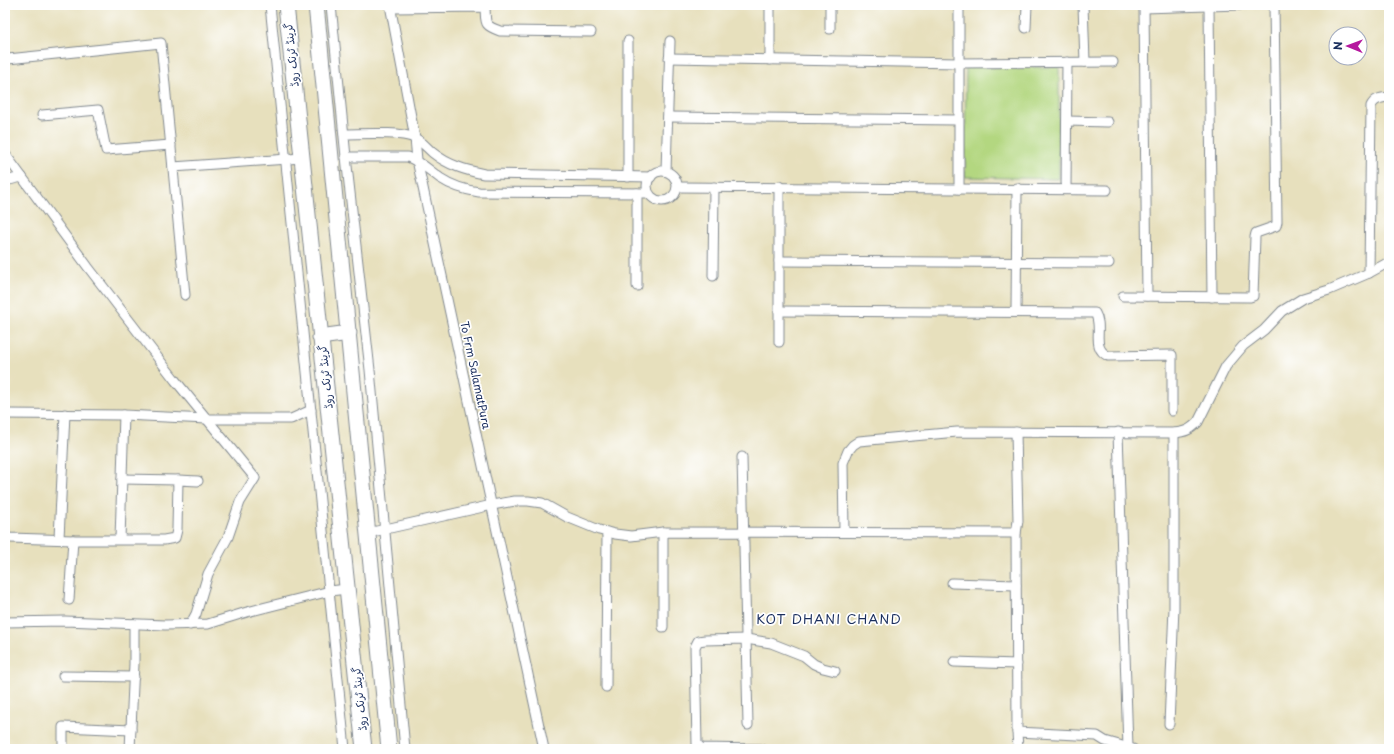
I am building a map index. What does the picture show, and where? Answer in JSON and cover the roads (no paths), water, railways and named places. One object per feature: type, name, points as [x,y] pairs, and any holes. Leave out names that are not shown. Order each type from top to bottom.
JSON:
[{"type":"highway","name":"گرینڈ ٹرنک روڈ","points":[[286,5],[364,749]]},
{"type":"highway","points":[[316,5],[389,749]]},
{"type":"highway","points":[[320,337],[349,333]]},
{"type":"street","points":[[270,5],[345,749]]},
{"type":"street","points":[[331,5],[346,157],[370,370],[405,749]]},
{"type":"street","points":[[770,5],[770,60]]},
{"type":"street","points":[[830,5],[830,29]]},
{"type":"street","points":[[959,5],[959,189]]},
{"type":"street","points":[[1026,5],[1026,28]]},
{"type":"street","points":[[1083,5],[1085,62]]},
{"type":"street","points":[[1147,296],[1144,6],[1240,5]]},
{"type":"street","points":[[1123,296],[1253,296],[1256,233],[1276,226],[1274,5]]},
{"type":"street","points":[[390,7],[485,6],[486,23],[489,27],[500,31],[591,32]]},
{"type":"street","points":[[1209,6],[1212,297]]},
{"type":"street","name":"To Frm SalamatPura","points":[[390,7],[418,160],[544,749]]},
{"type":"street","points":[[628,41],[628,177]]},
{"type":"street","points":[[666,172],[670,41]]},
{"type":"street","points":[[8,59],[160,43],[185,295]]},
{"type":"street","points":[[669,58],[959,63],[1113,62]]},
{"type":"street","points":[[1066,189],[1067,62]]},
{"type":"street","points":[[1369,273],[1371,106],[1378,98],[1389,97]]},
{"type":"street","points":[[42,115],[98,110],[106,150],[170,145]]},
{"type":"street","points":[[668,117],[958,120]]},
{"type":"street","points":[[1067,122],[1108,122]]},
{"type":"street","points":[[344,134],[401,135],[415,138],[446,161],[468,171],[484,174],[651,177]]},
{"type":"street","points":[[5,154],[88,267],[255,478],[240,502],[228,537],[208,574],[196,614],[190,625]]},
{"type":"street","points":[[346,157],[408,157],[418,160],[440,178],[454,186],[479,192],[648,193]]},
{"type":"street","points":[[173,167],[302,158]]},
{"type":"street","points":[[658,172],[666,172],[675,177],[678,187],[674,196],[665,202],[655,200],[648,193],[647,184],[651,177],[658,172]]},
{"type":"street","points":[[5,181],[22,177]]},
{"type":"street","points":[[678,187],[780,186],[1107,190]]},
{"type":"street","points":[[779,342],[780,186]]},
{"type":"street","points":[[713,276],[714,187]]},
{"type":"street","points":[[1016,312],[1017,188]]},
{"type":"street","points":[[636,193],[637,286]]},
{"type":"street","points":[[779,261],[1109,263]]},
{"type":"street","points":[[844,532],[843,463],[848,451],[859,441],[957,432],[1185,432],[1192,429],[1198,422],[1226,366],[1243,346],[1264,330],[1282,311],[1304,298],[1329,290],[1369,273],[1389,262]]},
{"type":"street","points":[[779,311],[1095,313],[1099,319],[1098,346],[1101,352],[1108,356],[1172,355],[1172,411]]},
{"type":"street","points":[[353,373],[370,370]]},
{"type":"street","points":[[307,378],[325,376]]},
{"type":"street","points":[[5,414],[124,415],[207,419],[291,419],[311,410]]},
{"type":"street","points":[[59,538],[65,414]]},
{"type":"street","points":[[120,539],[124,415]]},
{"type":"street","points":[[1016,432],[1018,521],[1016,533],[1018,749]]},
{"type":"street","points":[[1018,732],[1097,736],[1105,741],[1131,748],[1118,432]]},
{"type":"street","points":[[1169,724],[1174,608],[1174,433]]},
{"type":"street","points":[[742,457],[748,725]]},
{"type":"street","points":[[122,479],[198,481]]},
{"type":"street","points":[[5,537],[59,538],[73,540],[164,540],[175,538],[177,530],[178,480]]},
{"type":"street","points":[[368,533],[515,501],[542,503],[568,518],[607,532],[631,536],[663,532],[1016,533]]},
{"type":"street","points":[[606,687],[607,532]]},
{"type":"street","points":[[663,532],[663,627]]},
{"type":"street","points":[[70,600],[73,540]]},
{"type":"street","points":[[952,583],[1016,585]]},
{"type":"street","points":[[5,622],[65,621],[134,624],[208,624],[247,612],[330,591],[347,589]]},
{"type":"street","points":[[130,749],[134,677],[134,624]]},
{"type":"street","points":[[761,749],[701,748],[697,744],[695,647],[698,641],[746,639],[771,643],[804,656],[818,666],[834,671]]},
{"type":"street","points":[[954,662],[1017,664]]},
{"type":"street","points":[[63,676],[134,677]]},
{"type":"street","points":[[63,749],[63,727],[131,730]]},
{"type":"district","name":"KOT DHANI CHAND","points":[[829,618]]}]
